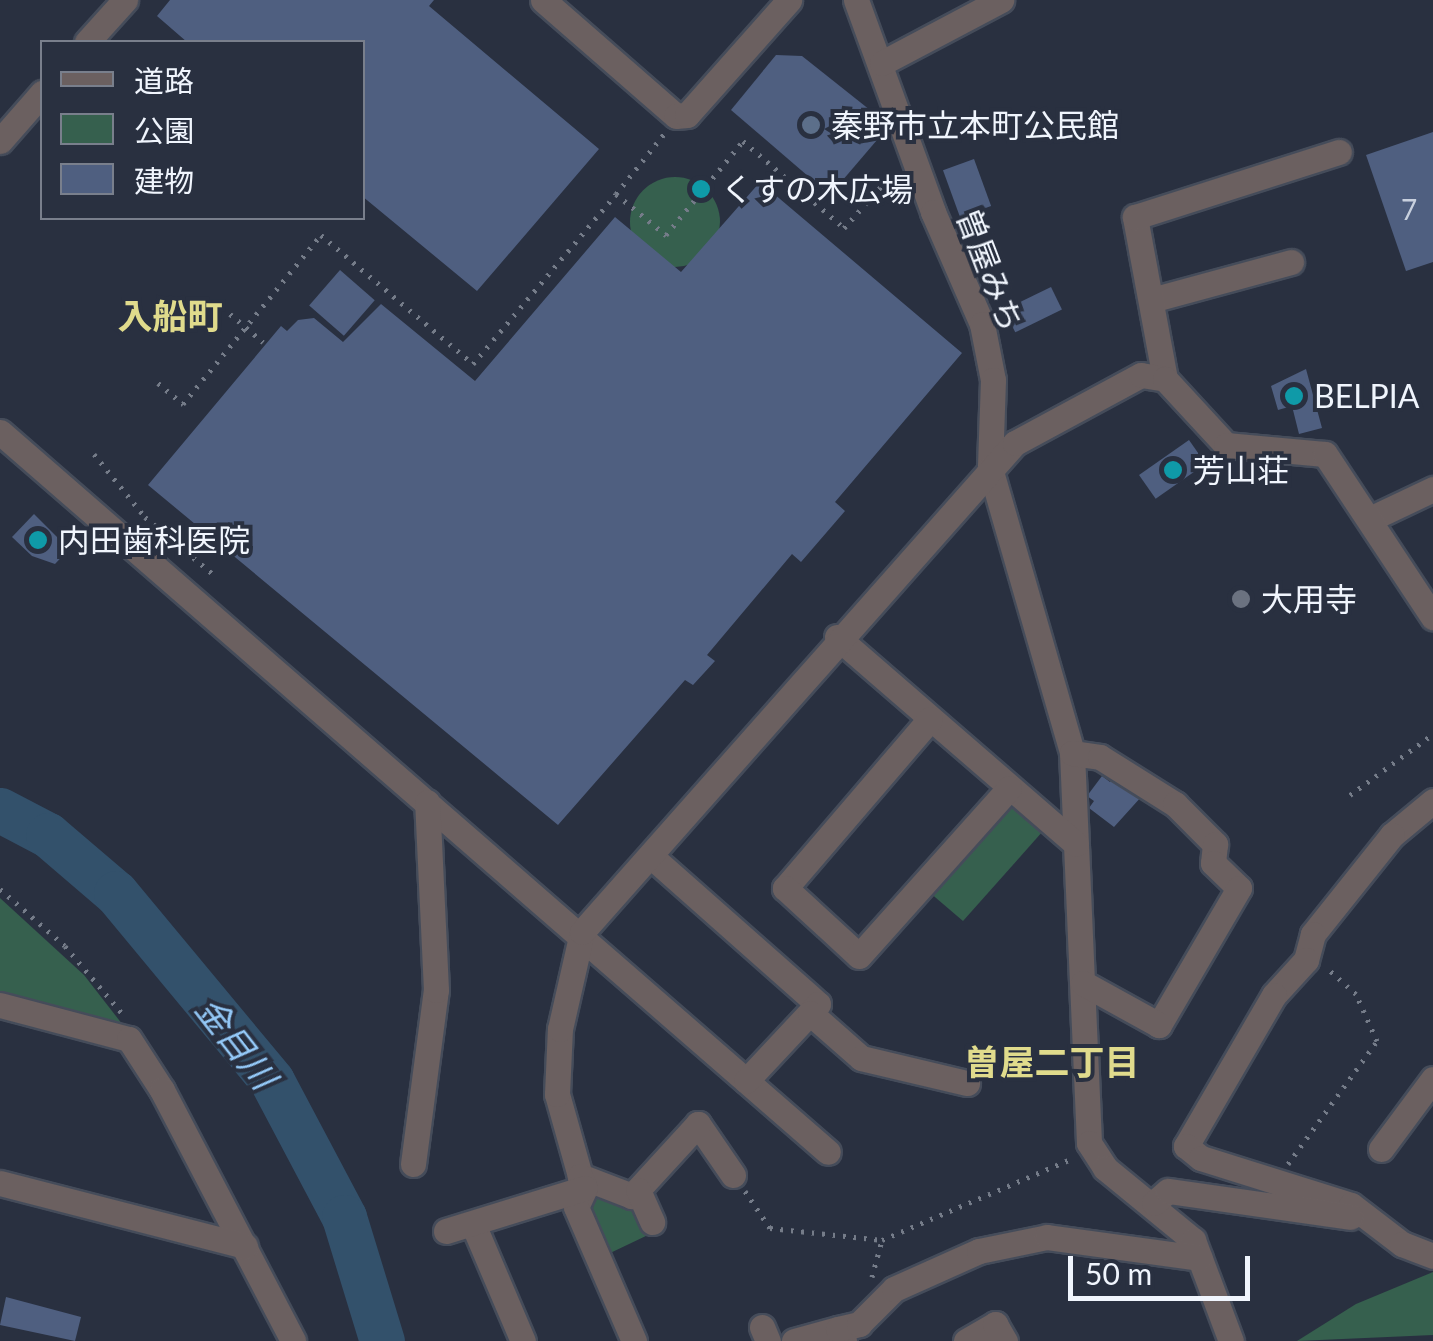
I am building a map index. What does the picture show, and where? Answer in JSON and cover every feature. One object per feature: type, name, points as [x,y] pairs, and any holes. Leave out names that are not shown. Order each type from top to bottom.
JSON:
[{"type":"street","points":[[542,0],[676,116],[686,115],[789,0]]},
{"type":"street","name":"曽屋みち","points":[[856,0],[882,62],[932,212],[982,324],[993,380],[990,468],[1056,672],[1072,753],[1092,1150]]},
{"type":"street","points":[[882,62],[1001,0]]},
{"type":"street","points":[[88,40],[108,6]]},
{"type":"street","points":[[0,142],[40,95]]},
{"type":"street","points":[[1339,152],[1135,217],[1155,299],[1165,379],[1226,445],[1325,454],[1372,518],[1433,617]]},
{"type":"street","points":[[1155,299],[1291,262]]},
{"type":"street","points":[[634,1341],[576,1207],[583,1182],[557,1094],[560,1028],[582,932],[653,858],[837,637],[1015,443],[1073,407],[1141,375],[1165,379]]},
{"type":"street","points":[[0,432],[582,932],[828,1152]]},
{"type":"street","points":[[1372,518],[1433,489]]},
{"type":"street","points":[[837,637],[1076,844]]},
{"type":"street","points":[[930,720],[785,888],[859,956],[1009,788]]},
{"type":"street","points":[[1072,753],[1100,757],[1176,804],[1215,844],[1213,864],[1239,888],[1159,1025],[1083,983]]},
{"type":"street","points":[[1433,801],[1392,835],[1313,934],[1308,952],[1274,994],[1186,1146],[1201,1158],[1351,1205],[1402,1244],[1433,1256]]},
{"type":"street","points":[[413,1164],[436,990],[427,802]]},
{"type":"street","points":[[653,858],[818,1004],[746,1080]]},
{"type":"street","points":[[0,1005],[129,1039],[293,1341]]},
{"type":"street","points":[[810,1013],[861,1058],[933,1088],[967,1082]]},
{"type":"street","points":[[1382,1149],[1433,1078]]},
{"type":"street","points":[[446,1231],[583,1182],[632,1196],[698,1124],[733,1174]]},
{"type":"street","points":[[1092,1150],[1118,1180],[1154,1203],[1193,1240],[1232,1341]]},
{"type":"street","points":[[0,1182],[244,1246]]},
{"type":"street","points":[[638,1190],[652,1222]]},
{"type":"street","points":[[1154,1203],[1168,1191],[1369,1220]]},
{"type":"street","points":[[473,1224],[523,1341]]},
{"type":"street","points":[[794,1341],[841,1335],[925,1270],[1047,1237],[1200,1258]]},
{"type":"street","points":[[966,1341],[995,1324],[1005,1341]]},
{"type":"path","points":[[158,383],[183,404],[321,235],[473,364],[668,129]]},
{"type":"path","points":[[616,194],[666,235],[742,142],[844,228],[894,172]]},
{"type":"path","points":[[222,307],[263,342]]},
{"type":"path","points":[[94,454],[145,517],[214,575]]},
{"type":"path","points":[[1350,795],[1433,734]]},
{"type":"path","points":[[0,889],[92,975],[134,1027],[129,1039]]},
{"type":"path","points":[[1287,1166],[1377,1041],[1356,994],[1308,952]]},
{"type":"path","points":[[733,1174],[770,1228],[882,1240],[947,1207],[1092,1150]]},
{"type":"green space","points":[[675,177],[707,190],[720,222],[707,254],[675,267],[643,254],[630,222],[643,190]]},
{"type":"green space","points":[[1015,805],[1043,831],[963,921],[929,892],[1002,806]]},
{"type":"green space","points":[[0,898],[84,975],[126,1029],[0,994]]},
{"type":"green space","points":[[604,1192],[628,1211],[634,1206],[648,1235],[606,1255],[586,1208]]},
{"type":"green space","points":[[1433,1272],[1433,1335],[1297,1341],[1356,1304]]},
{"type":"building","points":[[170,0],[434,0],[429,6],[599,149],[477,291],[365,198],[365,40],[185,40],[157,16]]},
{"type":"building","name":"秦野市立本町公民館","points":[[776,55],[802,56],[870,110],[877,140],[830,195],[731,110]]},
{"type":"building","points":[[1433,132],[1433,262],[1406,271],[1366,155]]},
{"type":"building","points":[[974,159],[991,206],[960,217],[943,170]]},
{"type":"building","points":[[760,182],[962,353],[835,502],[845,511],[801,562],[792,554],[707,655],[715,661],[693,685],[685,680],[558,825],[148,485],[281,326],[287,331],[298,320],[314,318],[343,342],[381,304],[475,381],[615,217],[681,272]]},
{"type":"building","points":[[340,270],[375,300],[344,336],[309,305]]},
{"type":"building","points":[[1051,287],[1062,309],[1015,332],[1004,310]]},
{"type":"building","name":"BELPIA","points":[[1306,369],[1322,428],[1299,434],[1292,406],[1278,410],[1271,386]]},
{"type":"building","name":"芳山荘","points":[[1189,440],[1206,464],[1156,499],[1139,475]]},
{"type":"building","name":"内田歯科医院","points":[[34,514],[69,549],[55,564],[32,556],[12,537]]},
{"type":"building","points":[[1102,776],[1110,782],[1115,776],[1142,796],[1114,827],[1089,808],[1094,801],[1087,796]]},
{"type":"building","points":[[6,1297],[81,1317],[75,1341],[0,1325]]},
{"type":"waterway","name":"金目川","points":[[0,810],[48,835],[116,893],[272,1081],[344,1217],[382,1341]]},
{"type":"place","name":"秦野市立本町公民館","points":[[811,125]]},
{"type":"place","name":"くすの木広場","points":[[701,189]]},
{"type":"place","name":"BELPIA","points":[[1294,396]]},
{"type":"place","name":"芳山荘","points":[[1173,470]]},
{"type":"place","name":"内田歯科医院","points":[[38,540]]},
{"type":"place","name":"大用寺","points":[[1241,599]]},
{"type":"district","name":"入船町","points":[[170,315]]},
{"type":"district","name":"曽屋二丁目","points":[[1052,1061]]}]
